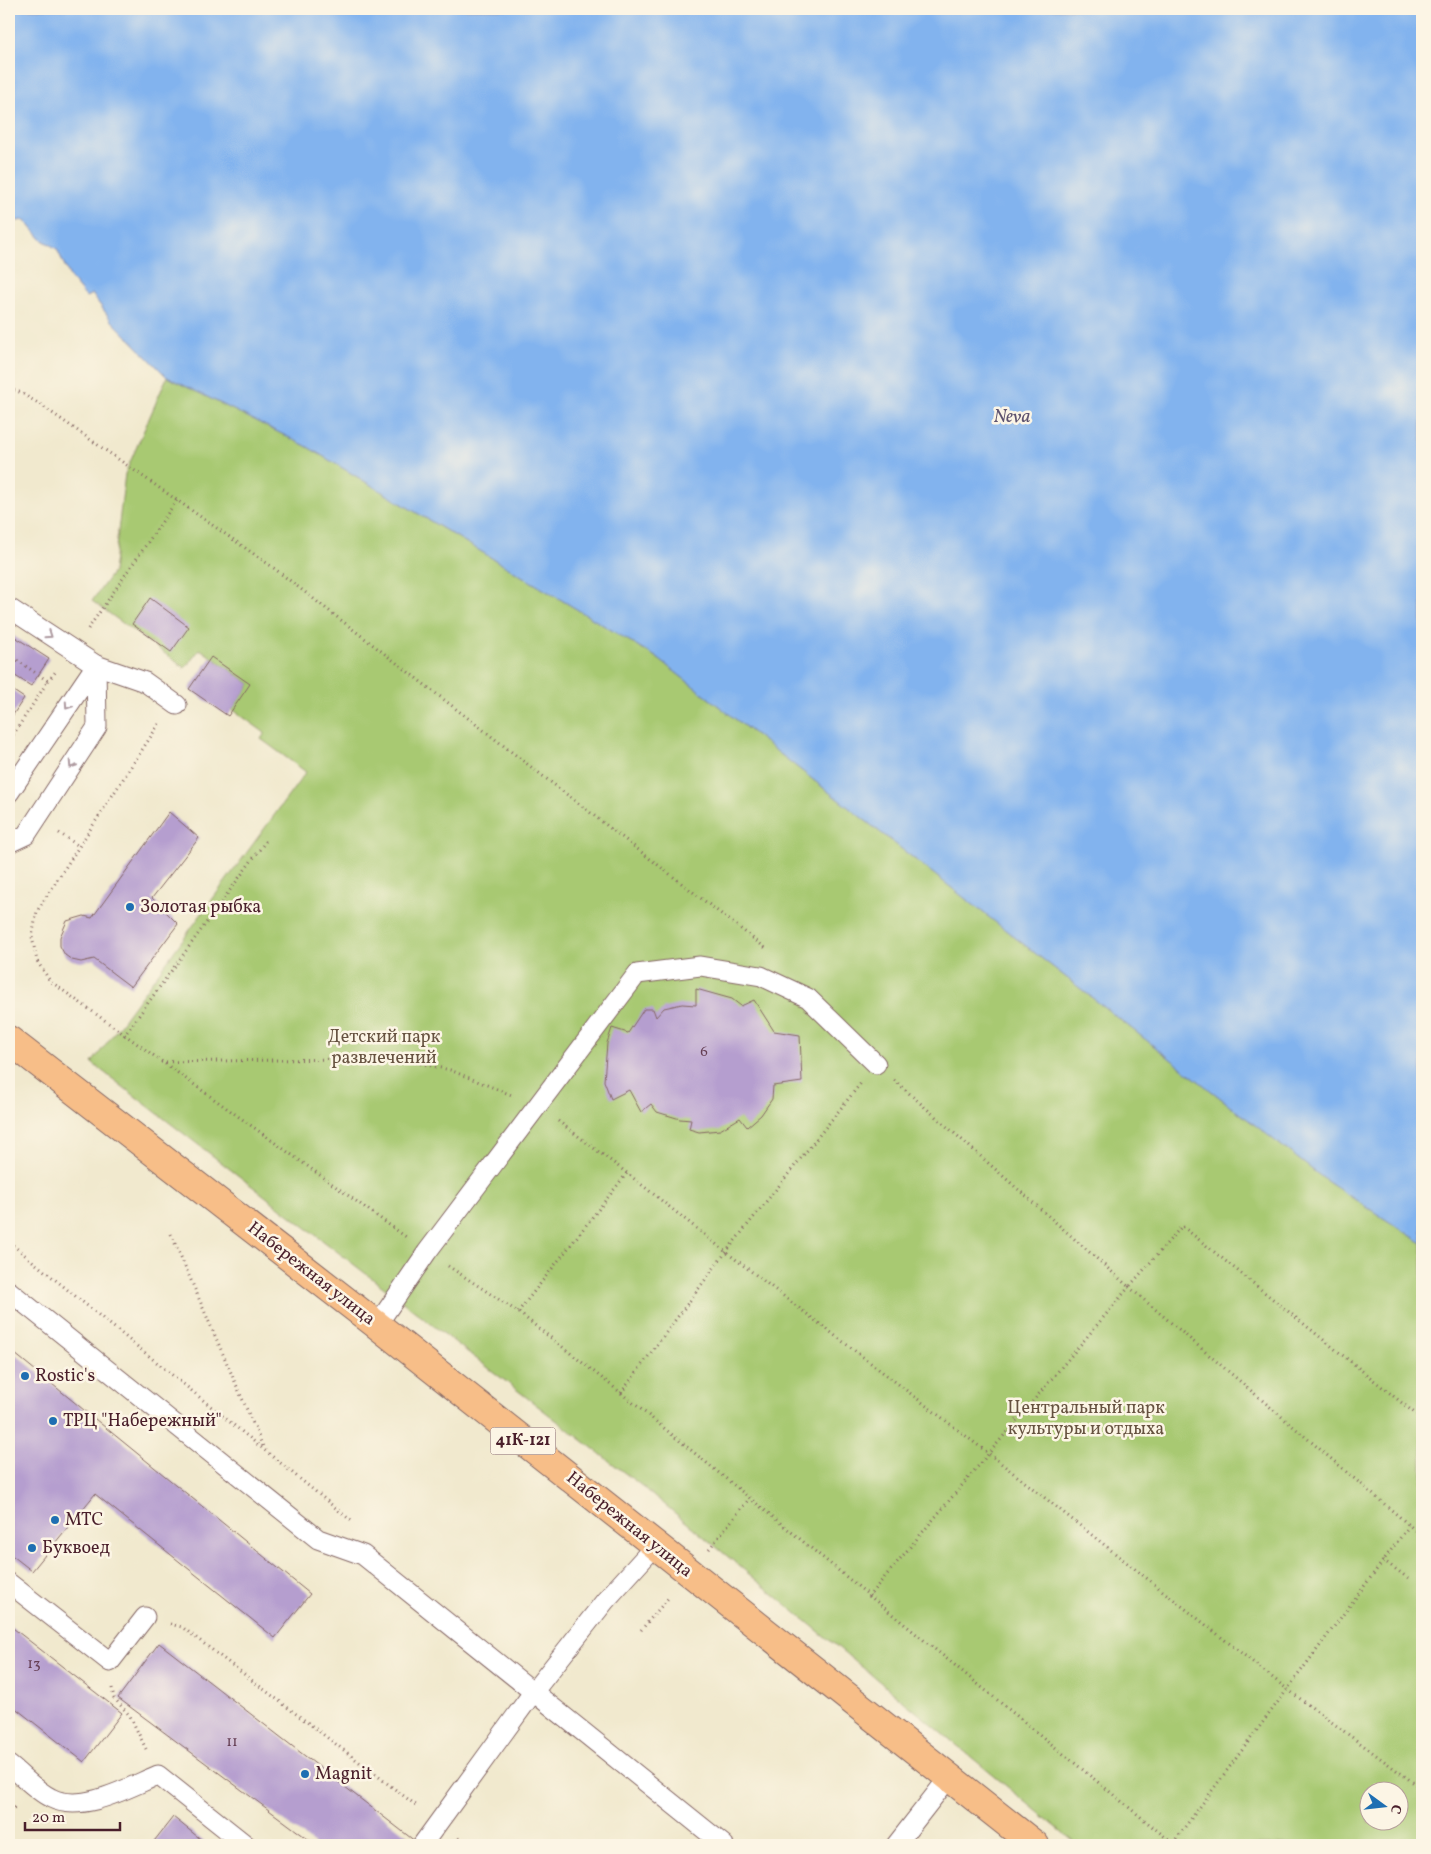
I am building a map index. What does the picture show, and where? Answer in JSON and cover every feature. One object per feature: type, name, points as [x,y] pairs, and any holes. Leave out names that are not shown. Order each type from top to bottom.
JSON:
[{"type":"main road","name":"Набережная улица","points":[[9,1040],[377,1325],[1035,1845]]},
{"type":"lane","points":[[9,608],[96,665],[144,682],[175,704]]},
{"type":"lane","points":[[9,793],[96,665]]},
{"type":"lane","points":[[9,843],[26,835],[97,727],[96,665]]},
{"type":"lane","points":[[377,1325],[427,1252],[637,974],[700,966],[761,976],[808,998],[876,1064]]},
{"type":"lane","points":[[9,1290],[318,1539],[363,1555],[724,1845]]},
{"type":"lane","points":[[422,1845],[440,1823],[534,1691],[605,1601],[655,1546]]},
{"type":"lane","points":[[9,1583],[110,1662],[145,1618]]},
{"type":"lane","points":[[9,1765],[52,1799],[76,1803],[97,1801],[158,1775],[246,1845]]},
{"type":"lane","points":[[896,1845],[950,1776]]},
{"type":"path","points":[[9,389],[19,392],[38,403],[271,566]]},
{"type":"path","points":[[9,741],[48,681],[102,611],[177,500]]},
{"type":"path","points":[[9,655],[48,681]]},
{"type":"path","points":[[175,704],[37,911],[32,937],[37,962],[50,980],[124,1036],[427,1252],[518,1312],[621,1393],[868,1597],[1174,1844],[1409,1526]]},
{"type":"path","points":[[54,829],[79,846]]},
{"type":"path","points":[[124,1036],[268,838]]},
{"type":"path","points":[[161,1062],[396,1058],[450,1070],[537,1106],[627,1172],[726,1252],[988,1454],[1287,1689],[1422,1789]]},
{"type":"path","points":[[621,1393],[726,1252],[876,1064]]},
{"type":"path","points":[[518,1312],[627,1172]]},
{"type":"path","points":[[171,1234],[264,1450]]},
{"type":"path","points":[[9,1242],[356,1524]]},
{"type":"path","points":[[868,1597],[1129,1287],[1422,1536]]},
{"type":"path","points":[[705,1554],[749,1499]]},
{"type":"path","points":[[1383,1560],[1408,1578]]},
{"type":"path","points":[[641,1630],[672,1594]]},
{"type":"path","points":[[145,1618],[182,1626],[467,1845]]},
{"type":"path","points":[[110,1662],[114,1698],[130,1716],[158,1775]]},
{"type":"green space","name":"Центральный парк культуры и отдыха","points":[[167,377],[306,446],[656,657],[1328,1182],[1422,1243],[1422,1845],[1078,1845],[647,1490],[92,1063],[306,772],[261,739],[265,733],[232,709],[250,684],[200,649],[185,668],[92,601],[113,572],[125,474]]},
{"type":"water","name":"Neva","points":[[9,9],[1422,9],[1422,1243],[1328,1182],[656,657],[306,446],[167,377],[111,320],[92,294],[86,297],[71,279],[57,249],[41,239],[25,220],[9,222]]},
{"type":"building","points":[[150,598],[189,627],[171,652],[132,624]]},
{"type":"building","points":[[9,633],[49,659],[31,686],[9,672]]},
{"type":"building","points":[[211,657],[250,684],[228,716],[189,689]]},
{"type":"building","points":[[9,688],[24,698],[9,721]]},
{"type":"building","name":"Золотая рыбка","points":[[169,812],[199,838],[152,898],[178,924],[131,987],[94,959],[81,962],[72,960],[65,955],[60,946],[60,937],[67,921],[84,916],[92,918]]},
{"type":"building","points":[[696,989],[732,999],[741,1006],[754,1000],[774,1031],[800,1035],[802,1082],[773,1086],[772,1099],[761,1115],[747,1127],[740,1118],[720,1130],[699,1132],[689,1129],[691,1120],[680,1119],[657,1112],[651,1104],[641,1112],[629,1090],[611,1099],[604,1081],[607,1043],[612,1028],[628,1033],[644,1009],[653,1009],[656,1017],[664,1008],[682,1004],[696,1005]]},
{"type":"building","name":"ТРЦ \"Набережный\"","points":[[9,1349],[310,1594],[275,1638],[95,1494],[32,1571],[9,1553]]},
{"type":"building","points":[[9,1625],[122,1713],[84,1762],[9,1703]]},
{"type":"building","points":[[159,1643],[420,1845],[316,1845],[118,1698]]},
{"type":"building","points":[[173,1817],[208,1845],[151,1845]]},
{"type":"place","name":"Золотая рыбка","points":[[130,907]]},
{"type":"place","name":"Rostic's","points":[[25,1376]]},
{"type":"place","name":"ТРЦ \"Набережный\"","points":[[53,1421]]},
{"type":"place","name":"МТС","points":[[55,1520]]},
{"type":"place","name":"Буквоед","points":[[32,1548]]},
{"type":"place","name":"Magnit","points":[[305,1774]]},
{"type":"park label","name":"Детский парк развлечений","points":[[384,1047]]}]
